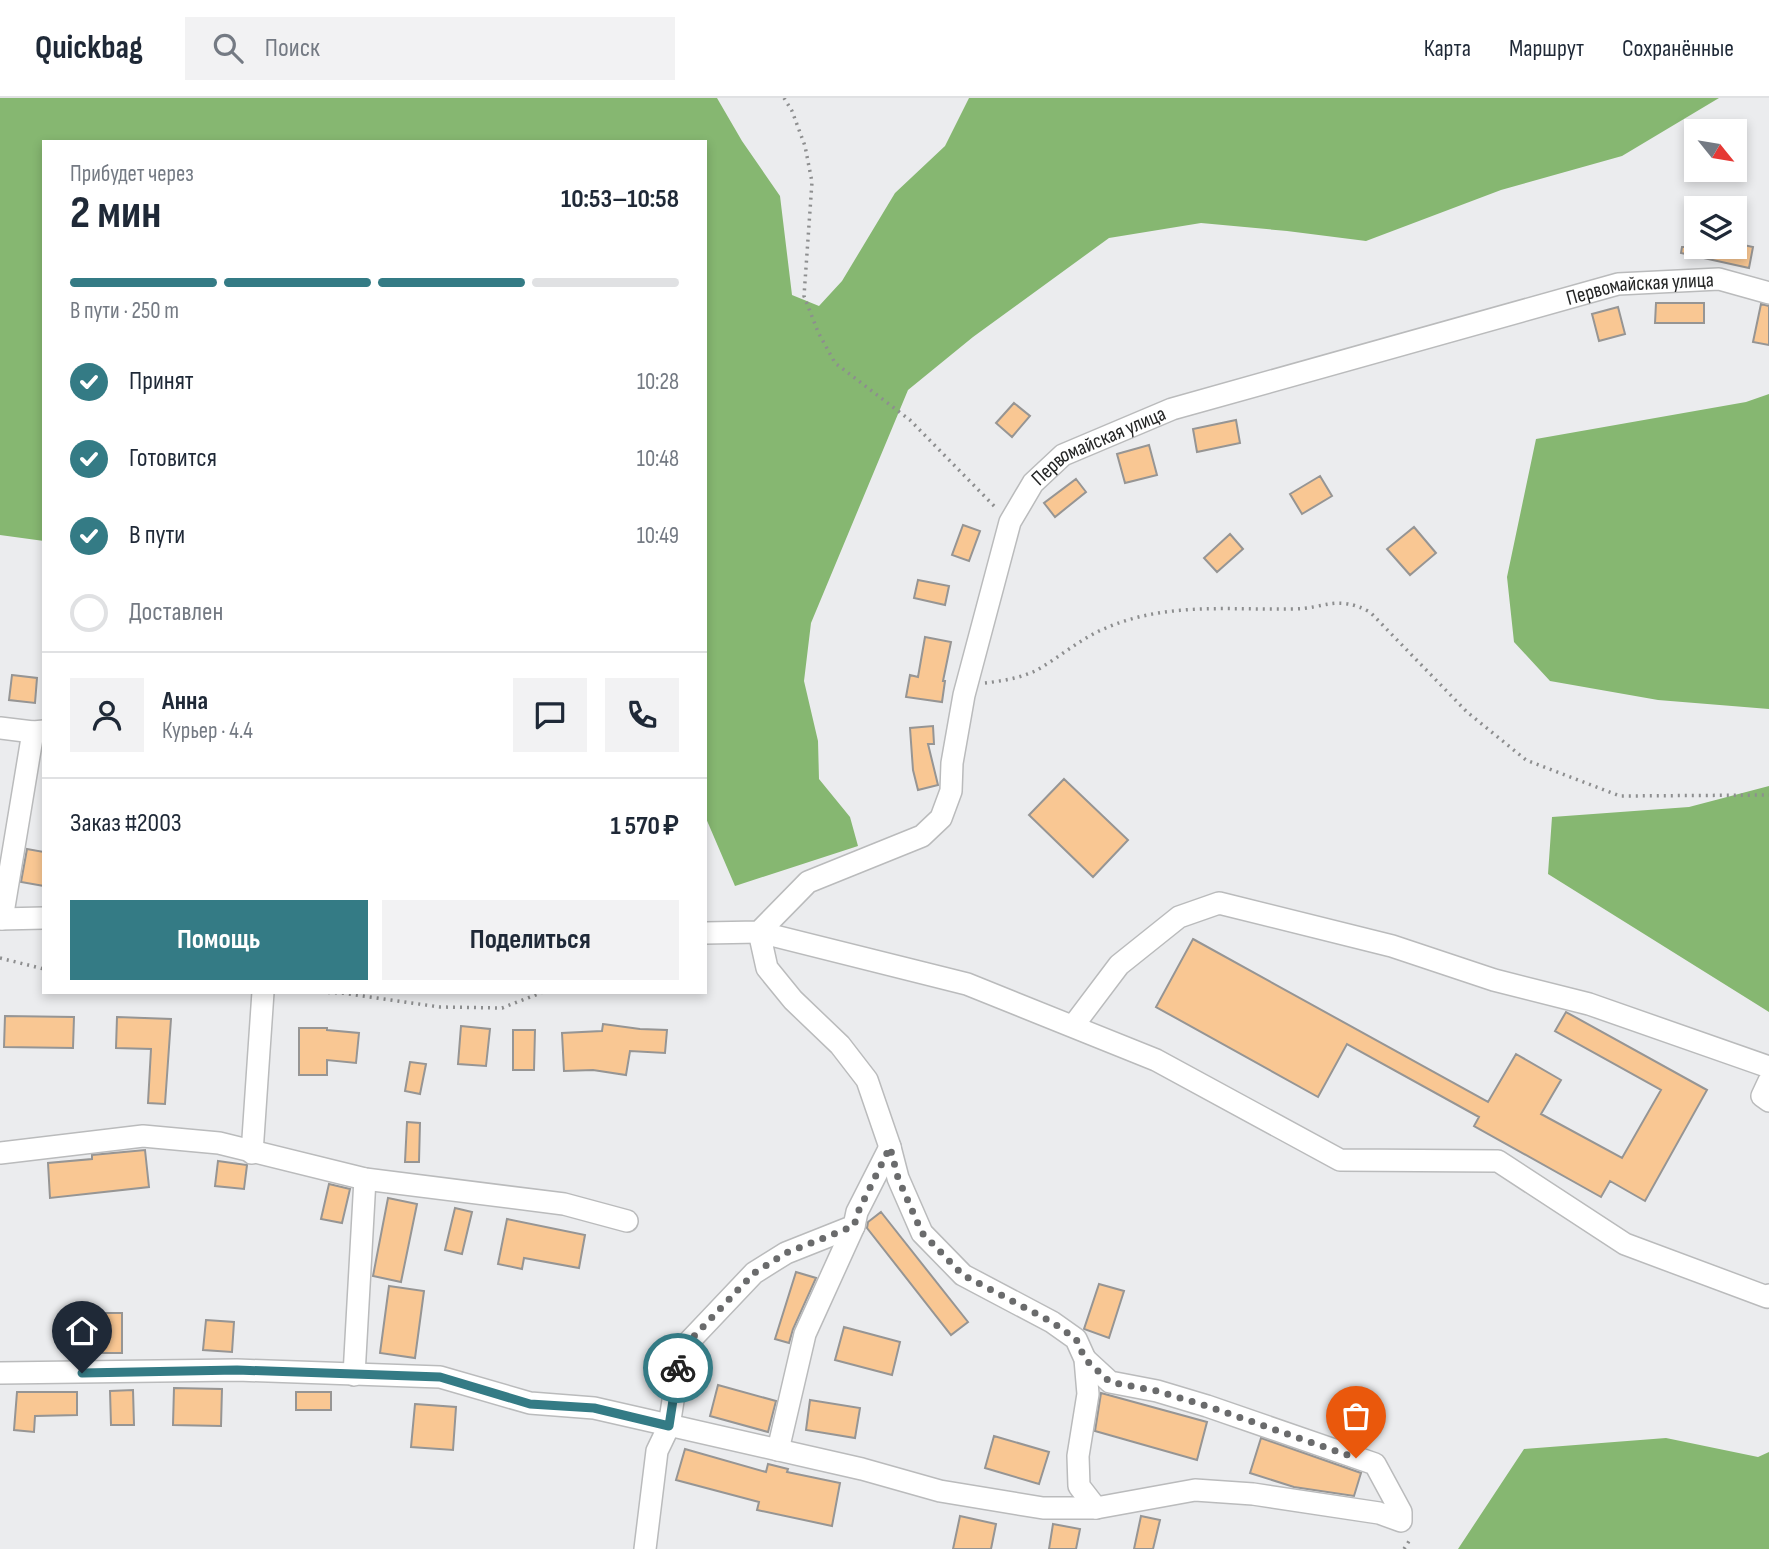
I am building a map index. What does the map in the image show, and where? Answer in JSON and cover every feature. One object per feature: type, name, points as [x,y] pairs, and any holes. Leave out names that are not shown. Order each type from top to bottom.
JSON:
[{"type":"street","name":"Первомайская улица","points":[[759,932],[808,882],[922,836],[941,818],[951,791],[953,763],[967,685],[1010,522],[1033,483],[1063,455],[1172,409],[1618,284],[1719,279],[1769,293]]},
{"type":"street","points":[[0,728],[38,732],[1,919],[42,918]]},
{"type":"street","points":[[1073,1026],[1119,965],[1179,917],[1219,903],[1392,946],[1494,980],[1589,1004],[1769,1067]]},
{"type":"street","points":[[707,933],[759,932],[967,984],[1156,1060],[1340,1160],[1499,1161],[1625,1244],[1767,1297],[1769,1295]]},
{"type":"street","points":[[759,932],[767,968],[793,1000],[840,1045],[867,1080],[898,1178],[922,1233],[963,1275],[1052,1322],[1076,1339],[1085,1359],[1088,1394],[1078,1456],[1079,1486],[1096,1508]]},
{"type":"street","points":[[253,1153],[263,994]]},
{"type":"street","points":[[1769,1081],[1762,1096],[1769,1101]]},
{"type":"street","points":[[0,1153],[143,1136],[219,1143],[365,1179],[564,1204],[627,1221]]},
{"type":"street","points":[[778,1450],[805,1334],[858,1212],[890,1147]]},
{"type":"street","points":[[354,1375],[365,1179]]},
{"type":"street","points":[[645,1549],[657,1451],[669,1426],[681,1350],[754,1273],[786,1253],[854,1226]]},
{"type":"street","points":[[0,1373],[237,1370],[440,1377],[530,1404],[594,1408],[862,1469],[940,1491],[1043,1508],[1096,1508],[1195,1490],[1253,1494],[1379,1513],[1401,1521],[1401,1512],[1375,1464],[1207,1406],[1157,1391],[1110,1382],[1085,1359]]},
{"type":"path","points":[[784,98],[792,111],[805,146],[812,182],[804,296],[835,363],[910,421],[1010,522]]},
{"type":"path","points":[[967,685],[1001,681],[1035,671],[1104,628],[1142,615],[1194,608],[1296,610],[1330,602],[1354,604],[1370,612],[1467,712],[1526,760],[1619,796],[1769,795]]},
{"type":"path","points":[[0,958],[42,968]]},
{"type":"path","points":[[349,994],[440,1007],[502,1008],[538,994]]},
{"type":"green space","points":[[0,98],[717,98],[742,141],[780,196],[792,295],[819,306],[842,281],[895,193],[945,146],[969,98],[1719,98],[1622,156],[1501,190],[1366,241],[1201,223],[1109,238],[973,337],[908,390],[811,623],[804,681],[818,741],[819,779],[850,817],[858,846],[735,886],[707,821],[707,140],[42,140],[42,541],[0,535]]},
{"type":"green space","points":[[1769,394],[1769,709],[1658,700],[1550,681],[1514,642],[1507,577],[1536,439],[1746,402]]},
{"type":"green space","points":[[1769,786],[1769,1012],[1548,874],[1552,817],[1689,807]]},
{"type":"green space","points":[[1666,1438],[1758,1457],[1769,1452],[1769,1549],[1458,1549],[1524,1449]]},
{"type":"building","points":[[1747,246],[1753,247],[1749,268],[1708,259],[1747,259]]},
{"type":"building","points":[[1656,303],[1704,303],[1704,323],[1655,323]]},
{"type":"building","points":[[1761,304],[1769,306],[1769,345],[1753,342]]},
{"type":"building","points":[[1618,307],[1625,334],[1599,341],[1592,314]]},
{"type":"building","points":[[1014,403],[1030,416],[1012,437],[996,423]]},
{"type":"building","points":[[1236,420],[1240,443],[1197,452],[1193,429]]},
{"type":"building","points":[[1149,445],[1157,475],[1125,483],[1117,454]]},
{"type":"building","points":[[1320,476],[1332,496],[1302,514],[1290,494]]},
{"type":"building","points":[[1076,479],[1086,492],[1055,517],[1044,503]]},
{"type":"building","points":[[963,525],[980,531],[969,561],[952,555]]},
{"type":"building","points":[[1414,527],[1436,553],[1410,575],[1387,549]]},
{"type":"building","points":[[1230,534],[1243,549],[1217,572],[1204,558]]},
{"type":"building","points":[[918,580],[949,586],[945,605],[914,598]]},
{"type":"building","points":[[925,637],[951,642],[943,681],[942,702],[906,697],[910,675],[918,677]]},
{"type":"building","points":[[12,675],[37,678],[35,703],[9,700]]},
{"type":"building","points":[[933,726],[934,744],[928,744],[938,785],[918,790],[913,770],[910,728]]},
{"type":"building","points":[[1064,779],[1128,840],[1093,877],[1029,815]]},
{"type":"building","points":[[27,849],[42,852],[42,886],[21,882]]},
{"type":"building","points":[[1193,939],[1488,1102],[1516,1054],[1561,1080],[1541,1114],[1622,1158],[1661,1090],[1555,1031],[1566,1012],[1707,1090],[1645,1201],[1610,1181],[1601,1197],[1474,1126],[1479,1117],[1347,1044],[1318,1097],[1156,1007]]},
{"type":"building","points":[[5,1016],[74,1017],[73,1048],[4,1047]]},
{"type":"building","points":[[117,1017],[171,1019],[165,1104],[148,1103],[151,1049],[116,1048]]},
{"type":"building","points":[[603,1024],[667,1030],[665,1053],[630,1051],[626,1075],[593,1070],[564,1071],[562,1033],[602,1031]]},
{"type":"building","points":[[461,1026],[490,1029],[486,1066],[458,1064]]},
{"type":"building","points":[[299,1028],[327,1028],[359,1033],[356,1063],[327,1060],[327,1075],[299,1075]]},
{"type":"building","points":[[513,1030],[535,1030],[534,1070],[513,1070]]},
{"type":"building","points":[[410,1062],[426,1064],[420,1094],[405,1091]]},
{"type":"building","points":[[407,1122],[420,1123],[419,1162],[405,1162]]},
{"type":"building","points":[[145,1150],[149,1187],[50,1198],[48,1163]]},
{"type":"building","points":[[218,1161],[247,1165],[244,1189],[215,1186]]},
{"type":"building","points":[[329,1184],[350,1189],[342,1223],[321,1219]]},
{"type":"building","points":[[388,1198],[417,1204],[401,1282],[373,1276]]},
{"type":"building","points":[[455,1208],[472,1212],[462,1254],[445,1250]]},
{"type":"building","points":[[881,1212],[968,1322],[951,1335],[867,1228],[868,1222]]},
{"type":"building","points":[[507,1219],[585,1235],[579,1268],[524,1258],[522,1269],[498,1264]]},
{"type":"building","points":[[796,1272],[816,1278],[789,1343],[775,1339]]},
{"type":"building","points":[[1099,1284],[1124,1291],[1109,1338],[1084,1329]]},
{"type":"building","points":[[389,1286],[424,1291],[415,1358],[380,1353]]},
{"type":"building","points":[[99,1313],[122,1313],[122,1353],[100,1353]]},
{"type":"building","points":[[206,1320],[234,1322],[232,1352],[203,1350]]},
{"type":"building","points":[[844,1327],[900,1342],[892,1375],[835,1360]]},
{"type":"building","points":[[718,1385],[776,1401],[768,1432],[710,1416]]},
{"type":"building","points":[[174,1388],[222,1389],[221,1426],[173,1425]]},
{"type":"building","points":[[133,1390],[134,1425],[111,1425],[110,1391]]},
{"type":"building","points":[[17,1392],[77,1392],[77,1415],[35,1416],[34,1432],[14,1430]]},
{"type":"building","points":[[296,1392],[331,1392],[331,1410],[296,1410]]},
{"type":"building","points":[[1101,1393],[1207,1422],[1197,1460],[1095,1431]]},
{"type":"building","points":[[810,1400],[860,1408],[855,1438],[806,1430]]},
{"type":"building","points":[[415,1404],[456,1407],[453,1450],[411,1447]]},
{"type":"building","points":[[994,1436],[1049,1452],[1039,1484],[985,1468]]},
{"type":"building","points":[[1261,1438],[1361,1473],[1354,1496],[1294,1487],[1250,1473]]},
{"type":"building","points":[[685,1449],[766,1472],[768,1464],[788,1469],[787,1472],[840,1483],[832,1526],[757,1510],[759,1502],[676,1480]]},
{"type":"building","points":[[960,1516],[996,1524],[991,1549],[953,1549]]},
{"type":"building","points":[[1141,1516],[1160,1520],[1153,1549],[1134,1549]]},
{"type":"building","points":[[1053,1524],[1080,1529],[1076,1549],[1049,1549]]},
{"type":"way so far","points":[[678,1368],[681,1350],[754,1273],[786,1253],[854,1226],[858,1212],[890,1147],[898,1178],[922,1233],[963,1275],[1052,1322],[1076,1339],[1085,1359],[1110,1382],[1157,1391],[1207,1406],[1356,1458]]},
{"type":"route","points":[[82,1373],[237,1370],[440,1377],[530,1404],[594,1408],[669,1426],[678,1368]]}]
